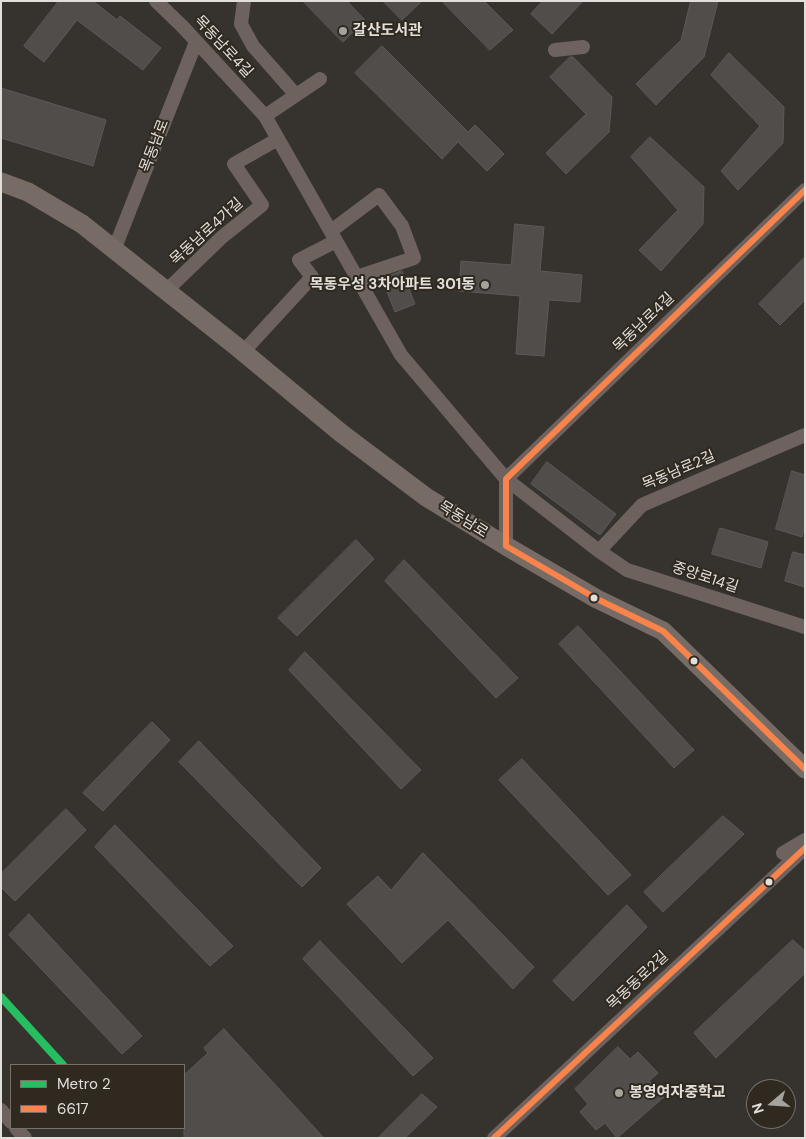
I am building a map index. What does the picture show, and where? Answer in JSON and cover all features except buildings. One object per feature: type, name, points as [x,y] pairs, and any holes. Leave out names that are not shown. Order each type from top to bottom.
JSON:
[{"type":"main road","name":"목동남로","points":[[1,182],[28,192],[82,224],[341,433],[426,497],[597,599],[663,631],[805,769]]},
{"type":"street","name":"목동남로4길","points":[[156,1],[265,116],[401,355],[506,479],[599,551]]},
{"type":"street","name":"목동남로4길","points":[[244,1],[241,24],[253,46],[296,95]]},
{"type":"street","name":"목동남로","points":[[114,250],[196,42]]},
{"type":"street","points":[[555,50],[583,47]]},
{"type":"street","points":[[265,116],[320,79]]},
{"type":"street","name":"목동남로4가길","points":[[166,291],[222,236],[262,205],[234,164],[278,138]]},
{"type":"street","name":"목동남로4길","points":[[506,479],[805,190]]},
{"type":"street","points":[[243,352],[312,277],[299,260],[333,236],[379,195],[402,226],[414,258],[357,277]]},
{"type":"street","name":"목동남로2길","points":[[599,551],[642,505],[805,435]]},
{"type":"street","points":[[506,479],[506,546]]},
{"type":"street","name":"중앙로14길","points":[[599,551],[628,570],[805,628]]},
{"type":"street","points":[[782,853],[805,840]]},
{"type":"street","name":"목동동로2길","points":[[494,1138],[805,848]]},
{"type":"street","points":[[1,1110],[10,1121]]},
{"type":"metro line","name":"2","points":[[1,997],[62,1064]]},
{"type":"transit line","name":"6617","points":[[805,190],[506,479],[506,546],[597,599],[663,631],[805,769]]},
{"type":"transit line","name":"6617","points":[[494,1138],[805,848]]},
{"type":"place","name":"갈산도서관","points":[[343,31]]},
{"type":"place","name":"목동우성 3차아파트 301동","points":[[485,285]]},
{"type":"place","name":"봉영여자중학교","points":[[619,1093]]}]
